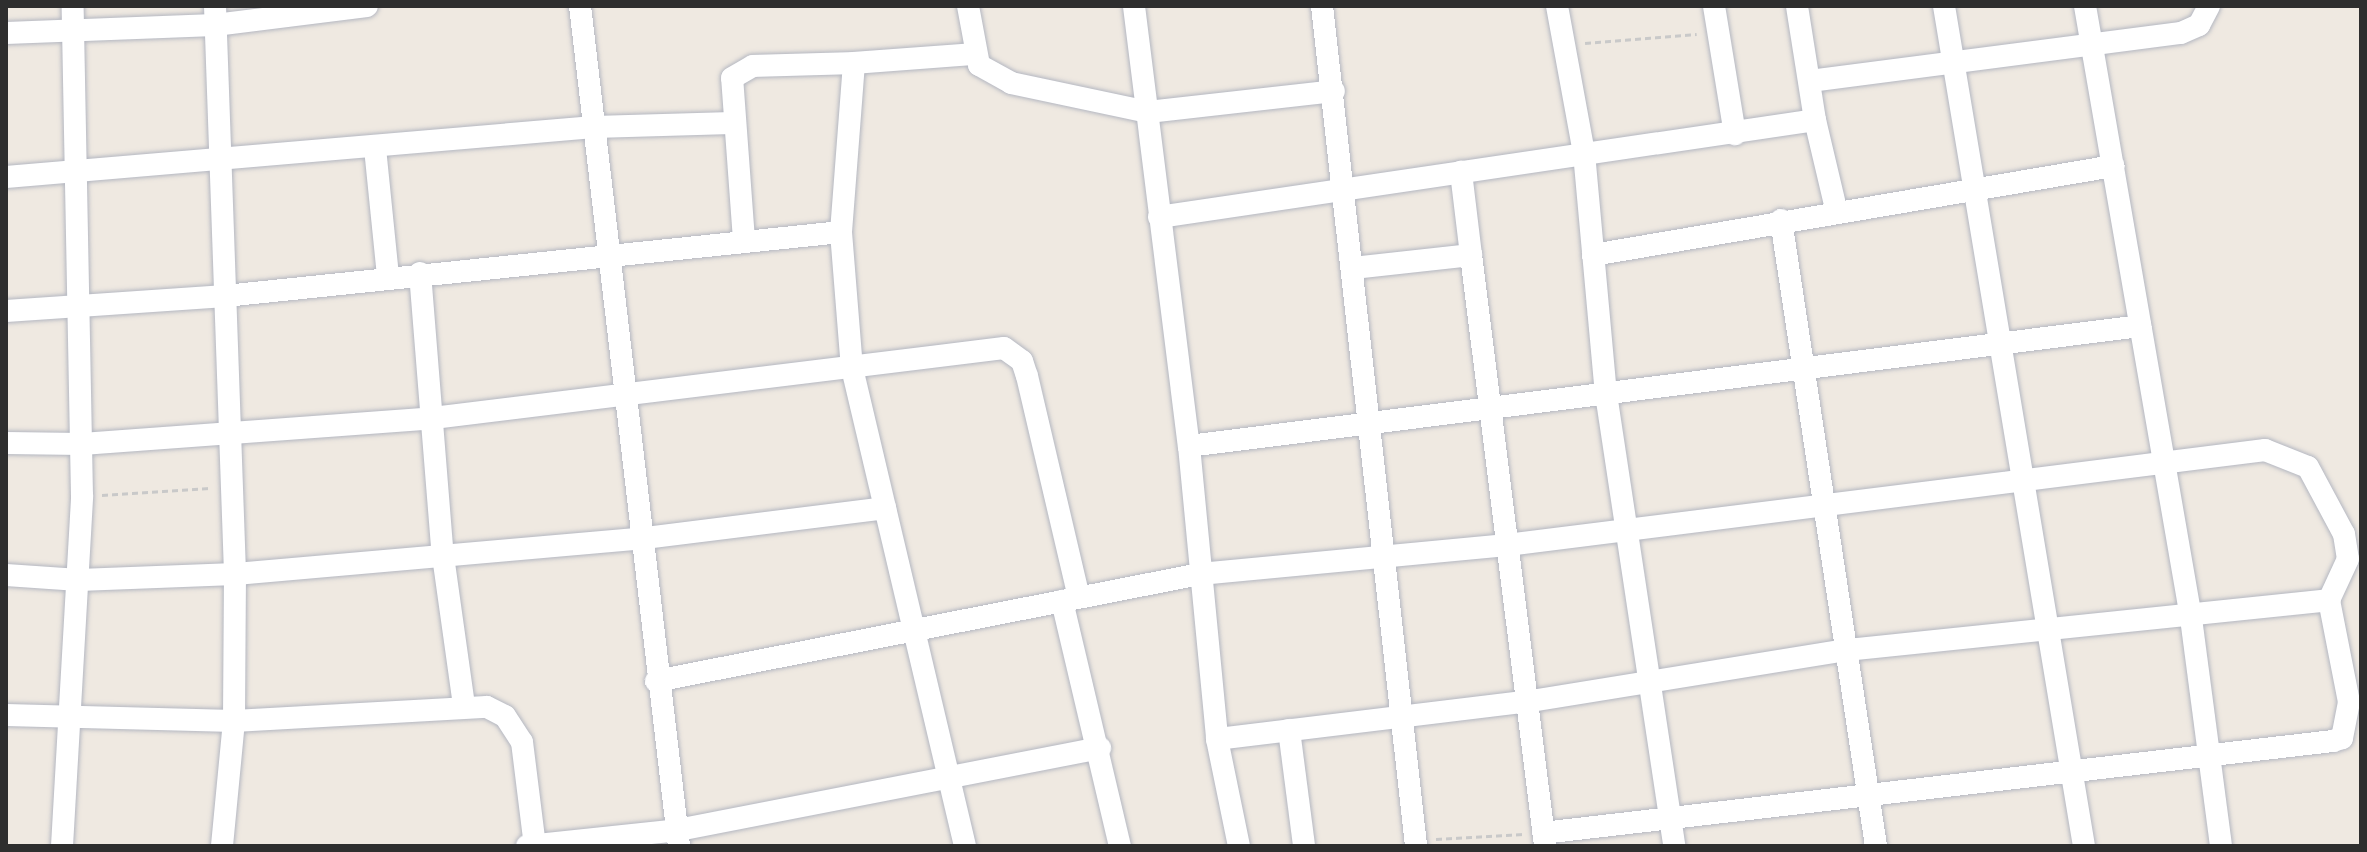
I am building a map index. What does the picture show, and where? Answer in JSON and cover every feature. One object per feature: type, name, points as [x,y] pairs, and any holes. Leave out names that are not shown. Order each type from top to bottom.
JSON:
[{"type":"street","points":[[6,33],[74,17],[215,15],[367,6]]},
{"type":"street","points":[[580,6],[645,538],[656,681],[678,838]]},
{"type":"street","points":[[968,6],[975,54],[991,76],[1011,83],[1148,112],[1334,91]]},
{"type":"street","points":[[1134,6],[1189,446],[1217,739],[1239,846]]},
{"type":"street","points":[[1322,6],[1388,555],[1416,843]]},
{"type":"street","points":[[1557,6],[1584,153],[1606,394],[1629,529],[1674,846]]},
{"type":"street","points":[[1714,6],[1735,134]]},
{"type":"street","points":[[1797,6],[1815,120],[1836,209]]},
{"type":"street","points":[[1944,6],[2045,631],[2074,774],[2084,846]]},
{"type":"street","points":[[2085,6],[2191,618],[2221,846]]},
{"type":"street","points":[[1810,81],[2181,33],[2199,25],[2209,6]]},
{"type":"street","points":[[215,15],[223,162],[235,574],[234,721],[222,846]]},
{"type":"street","points":[[62,846],[82,496],[74,17]]},
{"type":"street","points":[[744,240],[730,85],[741,69],[975,54]]},
{"type":"street","points":[[854,63],[841,232],[852,369],[916,631],[946,778],[965,846]]},
{"type":"street","points":[[1159,217],[1815,120]]},
{"type":"street","points":[[6,177],[223,162],[594,127],[732,123]]},
{"type":"street","points":[[375,148],[388,276]]},
{"type":"street","points":[[1593,255],[1975,185],[2113,166]]},
{"type":"street","points":[[656,681],[1200,574],[1507,545],[1823,501],[2165,465],[2265,450],[2298,459],[2314,477],[2349,545],[2329,600],[2349,702],[2342,738],[2074,774],[1669,819],[1544,839],[1507,545],[1488,410],[1461,172]]},
{"type":"street","points":[[1781,220],[1798,367],[1823,501],[1876,846]]},
{"type":"street","points":[[6,311],[225,296],[388,276],[609,257],[744,240],[841,232]]},
{"type":"street","points":[[1353,268],[1471,255]]},
{"type":"street","points":[[420,273],[443,556],[464,705]]},
{"type":"street","points":[[1189,446],[1488,410],[1998,341],[2140,326]]},
{"type":"street","points":[[6,443],[82,444],[433,418],[852,369],[989,346],[1014,353],[1027,376],[1120,846]]},
{"type":"street","points":[[6,575],[79,580],[235,574],[645,538],[885,508]]},
{"type":"street","points":[[1217,739],[1403,713],[1525,702],[1652,684],[1847,650],[2191,618],[2329,600]]},
{"type":"street","points":[[6,715],[70,721],[234,721],[464,705],[505,716],[522,742],[535,846]]},
{"type":"street","points":[[1289,730],[1304,846]]},
{"type":"street","points":[[527,846],[678,838],[946,778],[1100,748]]},
{"type":"path","points":[[1562,45],[1717,32]]},
{"type":"path","points":[[82,496],[231,486]]},
{"type":"path","points":[[1416,843],[1544,839]]}]
